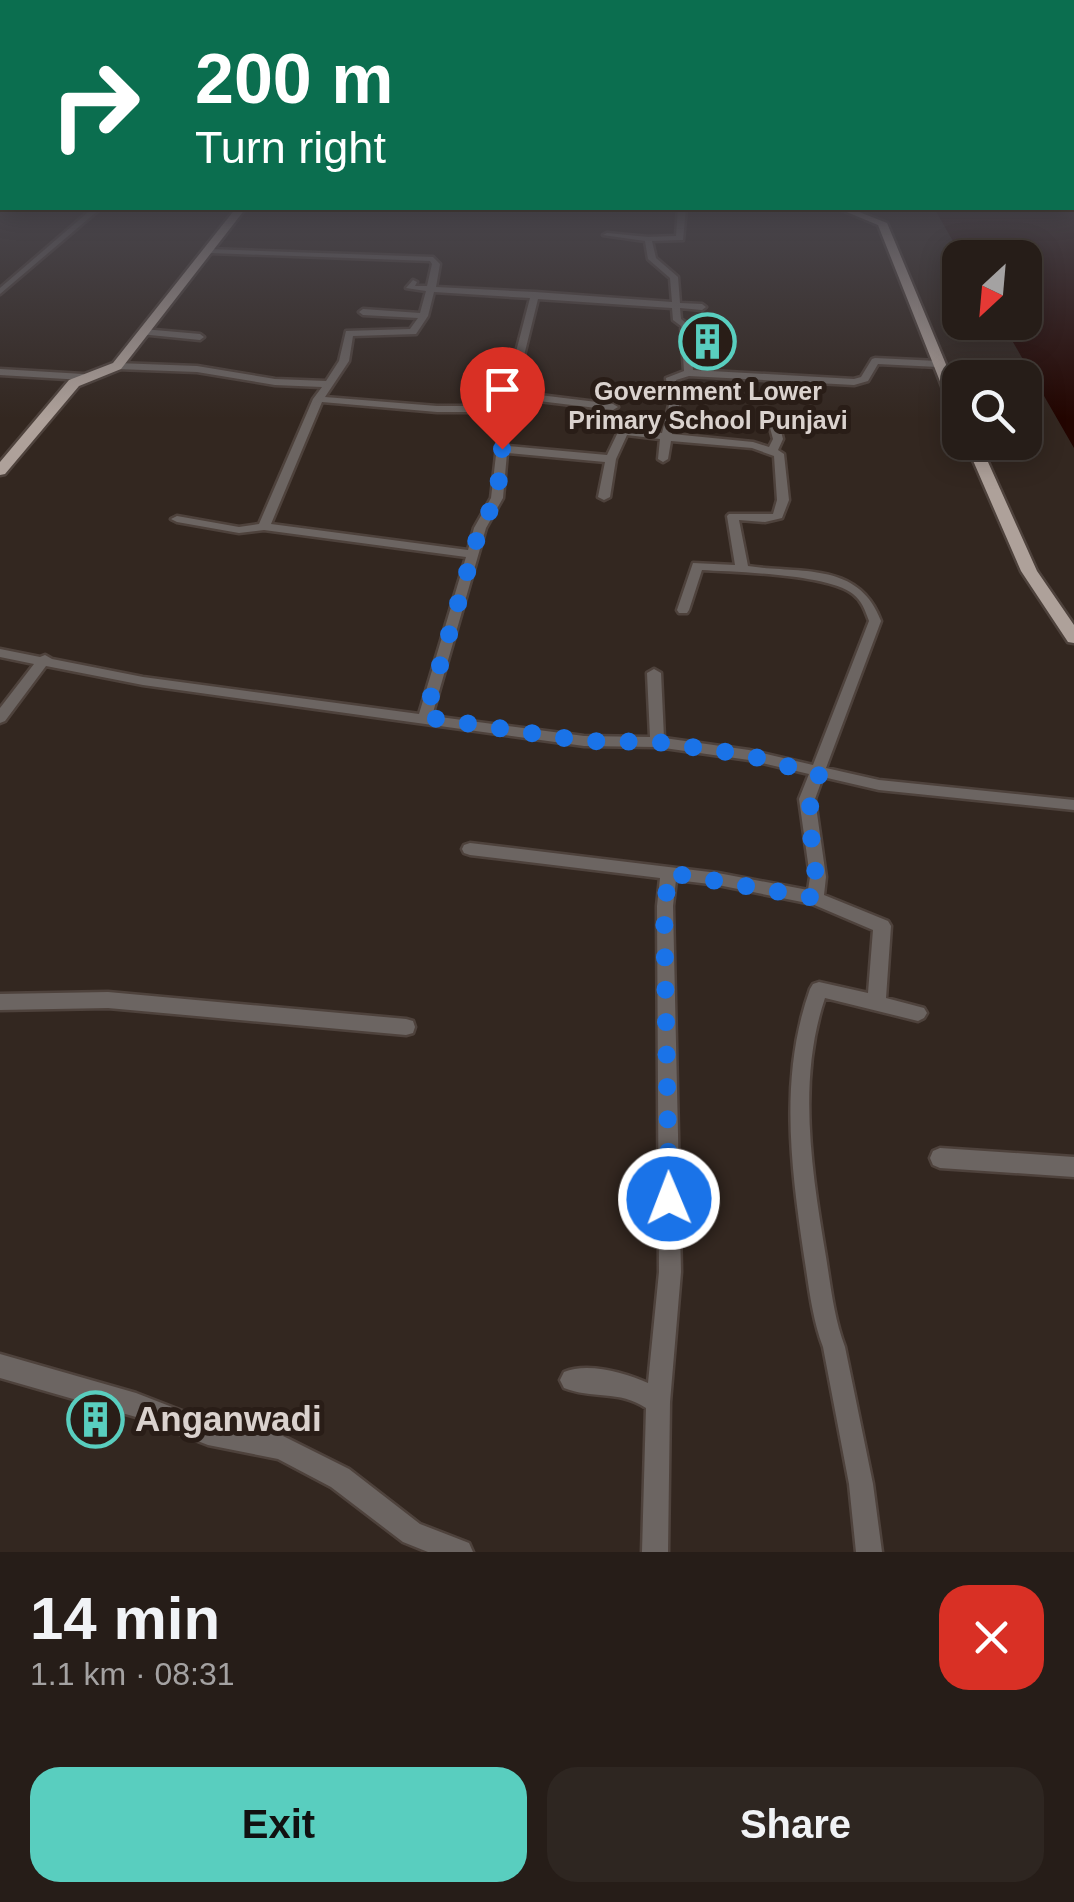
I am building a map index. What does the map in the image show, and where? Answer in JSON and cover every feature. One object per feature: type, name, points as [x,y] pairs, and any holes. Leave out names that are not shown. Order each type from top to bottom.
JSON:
[{"type":"main road","points":[[0,471],[55,404],[83,377],[117,366],[187,274]]},
{"type":"main road","points":[[902,274],[942,373]]},
{"type":"main road","points":[[980,460],[1029,572],[1074,638]]},
{"type":"street","points":[[0,292],[20,274]]},
{"type":"street","points":[[264,527],[318,399],[344,361],[349,333],[412,332],[424,316],[434,274]]},
{"type":"street","points":[[671,274],[678,320],[685,325],[689,373]]},
{"type":"street","points":[[414,282],[410,288],[702,307]]},
{"type":"street","points":[[425,717],[480,528],[497,498],[506,409],[535,294]]},
{"type":"street","points":[[364,312],[424,316]]},
{"type":"street","points":[[142,332],[200,336]]},
{"type":"street","points":[[663,458],[674,405],[671,378],[689,373],[854,382],[866,378],[875,361],[938,364]]},
{"type":"street","points":[[117,366],[196,369],[276,382],[328,384]]},
{"type":"street","points":[[0,372],[83,377]]},
{"type":"street","points":[[512,395],[613,407]]},
{"type":"street","points":[[318,399],[506,409]]},
{"type":"street","points":[[772,452],[778,439],[774,424]]},
{"type":"street","points":[[604,497],[611,459],[623,432],[753,445],[779,454],[783,500],[778,516],[765,520],[733,516],[742,569]]},
{"type":"street","points":[[502,449],[611,459]]},
{"type":"street","points":[[177,519],[239,530],[264,527],[474,554]]},
{"type":"street","points":[[684,610],[697,566],[850,584],[872,606],[875,621],[807,799],[818,877],[815,898]]},
{"type":"street","points":[[0,653],[143,681],[584,741],[657,742],[748,755],[819,775],[1074,804]]},
{"type":"street","points":[[0,718],[45,659]]},
{"type":"street","points":[[654,673],[657,742]]},
{"type":"street","points":[[470,849],[670,873],[815,898],[882,926],[877,1000]]},
{"type":"street","points":[[656,1552],[658,1402],[670,1272],[664,906],[670,873]]},
{"type":"street","points":[[869,1552],[861,1484],[834,1347],[826,1326],[801,1167],[804,1019],[819,988],[918,1013]]},
{"type":"street","points":[[0,1002],[108,1000],[406,1026]]},
{"type":"street","points":[[940,1158],[1074,1167]]},
{"type":"street","points":[[0,1366],[136,1405],[208,1433],[281,1447],[340,1478],[412,1533],[460,1552]]},
{"type":"street","points":[[572,1380],[625,1386],[646,1392],[658,1402]]},
{"type":"shaded area","points":[[1042,274],[1074,274],[1074,448],[1042,392],[1042,360],[1023,360],[1012,340],[1042,340]]},
{"type":"place","name":"Government Lower Primary School Punjavi","points":[[708,342]]},
{"type":"place","name":"Anganwadi","points":[[96,1419]]},
{"type":"route","points":[[502,449],[497,498],[480,528],[425,717],[584,741],[657,742],[748,755],[819,775],[807,799],[818,877],[815,898],[670,873],[664,906],[669,1199]]}]
